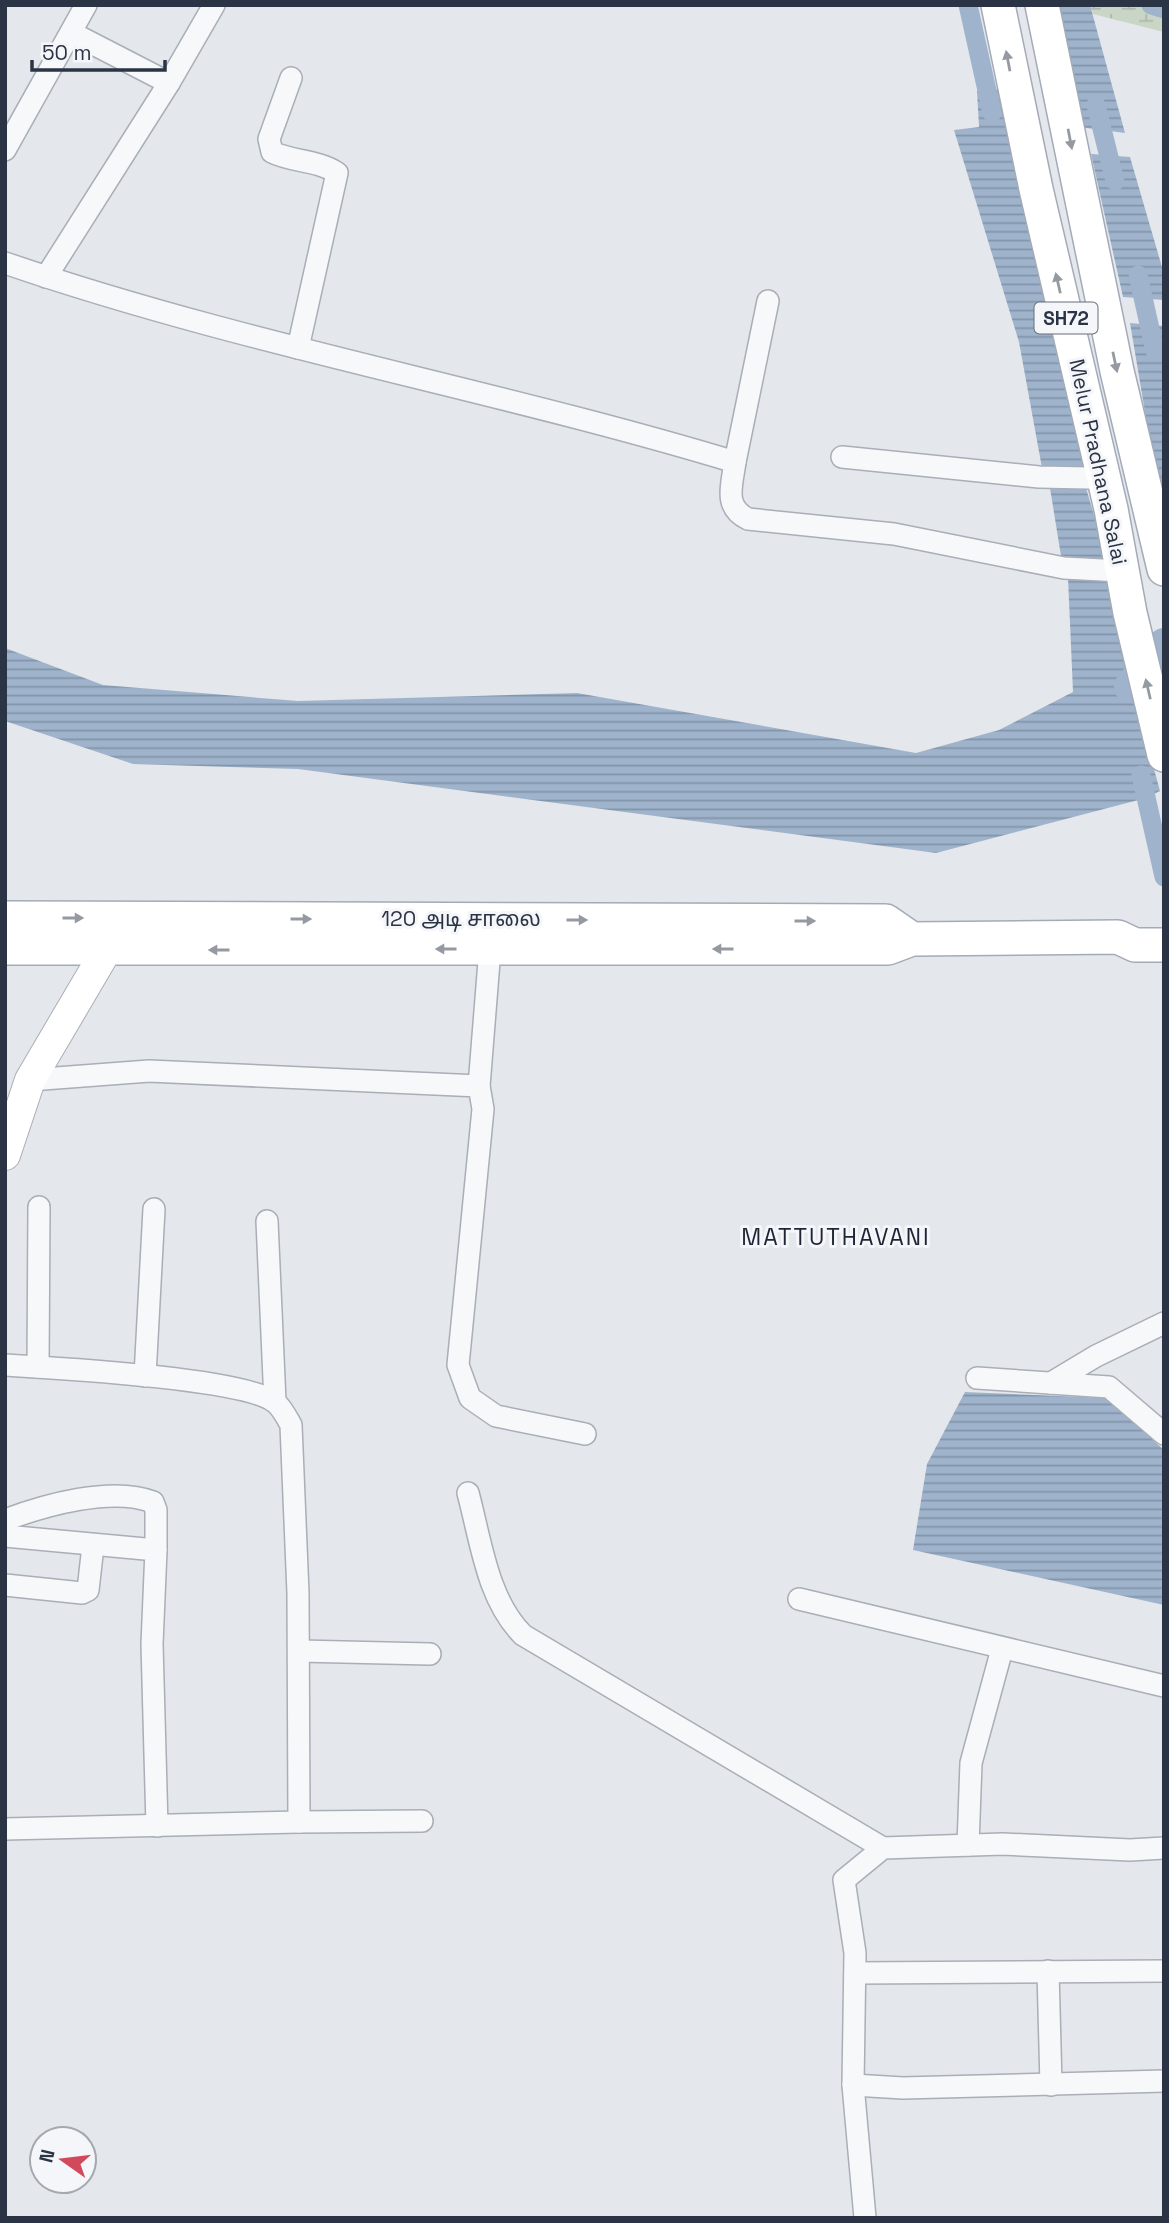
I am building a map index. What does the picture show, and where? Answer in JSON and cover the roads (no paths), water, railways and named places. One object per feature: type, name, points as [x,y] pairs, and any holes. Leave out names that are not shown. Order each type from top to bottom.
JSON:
[{"type":"main road","name":"Melur Pradhana Salai","points":[[1000,14],[1096,477],[1111,509],[1116,570],[1130,613],[1164,755]]},
{"type":"main road","name":"Melur Pradhana Salai","points":[[1044,15],[1117,371],[1157,505],[1164,569]]},
{"type":"main road","name":"120 அடி சாலை","points":[[5,918],[886,921],[912,939]]},
{"type":"main road","name":"120 அடி சாலை","points":[[5,948],[106,951],[888,948],[912,939],[1118,937],[1135,945],[1162,935]]},
{"type":"street","points":[[47,277],[169,83],[214,5]]},
{"type":"street","points":[[5,150],[76,14],[169,83]]},
{"type":"street","points":[[291,78],[269,139],[272,152],[283,158],[329,168],[337,173],[298,348]]},
{"type":"street","points":[[5,263],[298,348],[625,429],[735,462]]},
{"type":"street","points":[[768,301],[729,501],[737,513],[748,519],[894,534],[1064,568],[1116,570]]},
{"type":"street","points":[[842,457],[1039,477],[1096,477]]},
{"type":"street","points":[[1111,509],[1157,505]]},
{"type":"street","points":[[5,1155],[30,1080],[106,951],[117,918]]},
{"type":"street","points":[[490,949],[479,1086],[483,1109],[458,1365],[470,1398],[496,1416],[585,1434]]},
{"type":"street","points":[[30,1080],[98,1072],[149,1071],[479,1086]]},
{"type":"street","points":[[38,1367],[39,1207]]},
{"type":"street","points":[[145,1376],[155,1209]]},
{"type":"street","points":[[267,1221],[275,1402],[291,1425],[299,1651],[299,1822]]},
{"type":"street","points":[[1051,1383],[1096,1356],[1164,1323]]},
{"type":"street","points":[[5,1365],[145,1376],[246,1391],[275,1402]]},
{"type":"street","points":[[977,1378],[1109,1387],[1164,1434]]},
{"type":"street","points":[[468,1493],[498,1600],[506,1618],[523,1634],[883,1848],[968,1845],[1130,1850],[1164,1848]]},
{"type":"street","points":[[5,1520],[48,1505],[114,1497],[142,1498],[153,1502],[156,1510],[152,1644],[157,1826]]},
{"type":"street","points":[[5,1535],[93,1546],[156,1550]]},
{"type":"street","points":[[5,1585],[82,1593],[88,1590],[93,1546]]},
{"type":"street","points":[[799,1599],[1164,1686]]},
{"type":"street","points":[[968,1845],[971,1763],[1002,1649]]},
{"type":"street","points":[[299,1651],[430,1654]]},
{"type":"street","points":[[5,1829],[422,1821]]},
{"type":"street","points":[[865,2218],[853,2085],[855,1953],[844,1880],[883,1848]]},
{"type":"street","points":[[855,1973],[1164,1970]]},
{"type":"street","points":[[1048,1971],[1051,2085]]},
{"type":"street","points":[[853,2085],[903,2088],[1164,2081]]},
{"type":"water","points":[[1053,5],[1090,5],[1125,133],[1079,127]]},
{"type":"water","points":[[998,89],[1086,468],[1042,468],[1019,342],[954,130],[979,127],[977,91]]},
{"type":"water","points":[[1091,154],[1130,157],[1164,274],[1164,300],[1123,297]]},
{"type":"water","points":[[1130,323],[1164,326],[1164,494],[1159,495]]},
{"type":"water","points":[[1050,488],[1086,488],[1107,559],[1061,556]]},
{"type":"water","points":[[1109,577],[1131,685],[1160,791],[1146,798],[936,853],[298,769],[133,764],[5,721],[5,648],[103,685],[298,701],[577,693],[916,753],[999,730],[1073,692],[1068,578]]},
{"type":"water","points":[[965,1392],[1107,1398],[1164,1450],[1164,1605],[913,1550],[927,1464]]},
{"type":"waterway","points":[[968,5],[992,113]]},
{"type":"waterway","points":[[1151,5],[1164,9]]},
{"type":"waterway","points":[[1096,105],[1115,181]]},
{"type":"waterway","points":[[1138,275],[1155,351]]},
{"type":"waterway","points":[[1130,687],[1164,644]]},
{"type":"waterway","points":[[1141,775],[1164,877]]},
{"type":"district","name":"MATTUTHAVANI","points":[[836,1237]]}]
